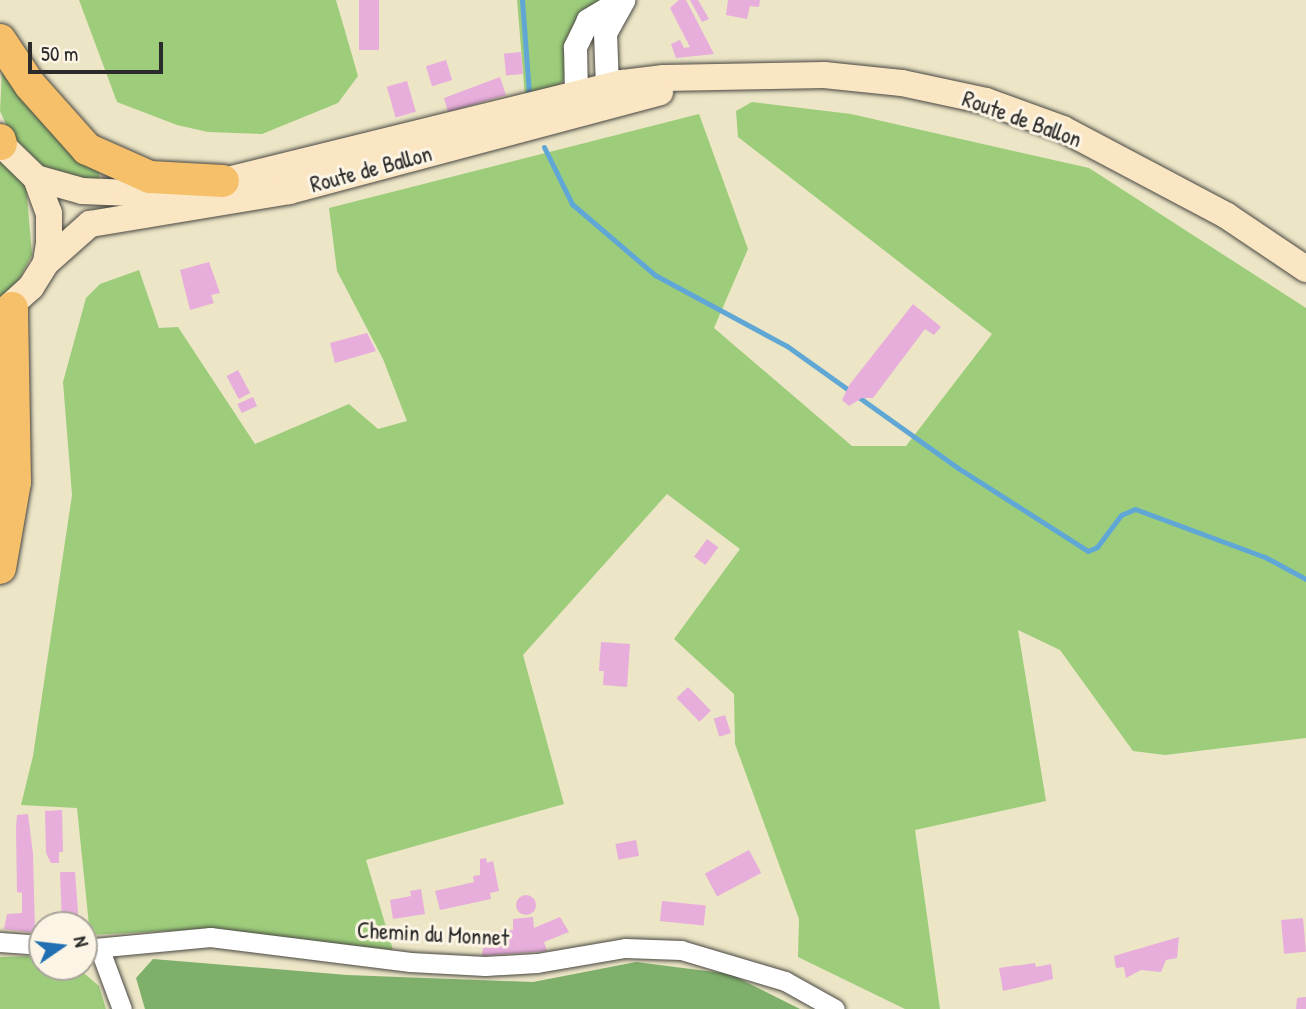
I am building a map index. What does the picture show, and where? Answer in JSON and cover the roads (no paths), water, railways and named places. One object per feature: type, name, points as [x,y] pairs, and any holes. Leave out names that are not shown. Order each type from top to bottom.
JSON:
[{"type":"highway","points":[[0,40],[30,85],[87,149],[150,177],[223,181]]},
{"type":"highway","points":[[0,568],[15,482],[6,312]]},
{"type":"main road","name":"Route de Ballon","points":[[6,312],[46,263],[90,224],[289,191],[585,102],[607,87],[664,78],[705,80],[824,75],[902,83],[986,101],[1063,129],[1140,169],[1227,216],[1306,269]]},
{"type":"main road","name":"Route de Ballon","points":[[36,178],[82,191],[130,193],[223,181],[585,102],[705,80]]},
{"type":"main road","points":[[0,142],[36,178],[49,213],[46,263]]},
{"type":"street","points":[[607,87],[605,33],[622,0]]},
{"type":"street","points":[[585,102],[578,38],[588,20],[622,0]]},
{"type":"street","name":"Chemin du Monnet","points":[[98,948],[143,941],[210,937],[410,962],[485,966],[537,963],[625,948],[681,950],[785,981],[835,1009]]},
{"type":"street","points":[[0,942],[28,944]]},
{"type":"street","name":"Chemin du Monnet","points":[[98,961],[122,1009]]},
{"type":"waterway","points":[[522,0],[529,93]]},
{"type":"waterway","points":[[544,147],[572,204],[655,275],[787,346],[958,468],[1088,551],[1097,547],[1121,515],[1135,509],[1265,557],[1306,579]]}]
